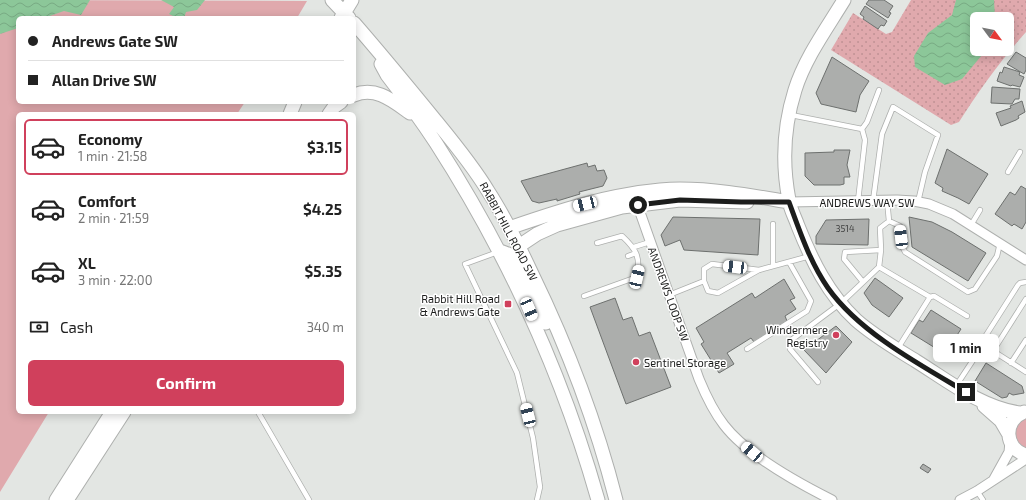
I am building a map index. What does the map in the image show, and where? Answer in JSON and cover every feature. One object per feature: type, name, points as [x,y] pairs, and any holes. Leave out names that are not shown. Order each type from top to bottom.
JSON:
[{"type":"main road","points":[[332,0],[345,16],[352,0]]},
{"type":"main road","points":[[844,0],[805,66],[795,89],[789,115],[785,150],[789,202],[810,256],[829,289],[856,319],[876,335],[976,398],[1005,410],[1023,412]]},
{"type":"main road","name":"RABBIT HILL ROAD SW","points":[[356,25],[408,86],[472,167],[489,192],[519,246],[568,353],[597,435],[616,500]]},
{"type":"main road","name":"RABBIT HILL ROAD SW","points":[[366,37],[387,75],[420,119],[463,187],[500,251],[529,309],[555,370],[575,423],[598,500]]},
{"type":"main road","points":[[356,94],[364,92],[378,93],[386,96],[420,119]]},
{"type":"main road","points":[[330,112],[338,104]]},
{"type":"main road","points":[[519,246],[537,234],[557,224],[596,213],[635,199],[648,191],[681,189],[720,191],[789,202]]},
{"type":"main road","points":[[509,228],[572,208],[635,199]]},
{"type":"main road","points":[[500,251],[512,256],[552,334],[568,353]]},
{"type":"main road","points":[[976,398],[1001,421],[1018,452],[1026,455]]},
{"type":"main road","points":[[1009,438],[1011,422],[1023,412]]},
{"type":"main road","points":[[56,500],[111,414]]},
{"type":"main road","points":[[67,500],[123,414]]},
{"type":"street","name":"ANDREWS LOOP SW","points":[[635,199],[706,396],[724,425],[752,452],[816,492],[832,500]]},
{"type":"street","name":"ANDREWS WAY SW","points":[[789,202],[887,200],[918,202],[941,208],[1026,260]]},
{"type":"street","points":[[993,480],[1009,452],[1009,438]]},
{"type":"street","points":[[960,500],[977,491],[1026,459]]},
{"type":"lane","points":[[862,129],[867,122],[879,90]]},
{"type":"lane","points":[[873,201],[882,134],[893,107],[938,135],[925,172],[918,202]]},
{"type":"lane","points":[[789,115],[862,129]]},
{"type":"lane","points":[[858,201],[866,140],[862,129]]},
{"type":"lane","points":[[1008,172],[1020,152]]},
{"type":"lane","points":[[887,200],[888,221]]},
{"type":"lane","points":[[971,225],[980,210]]},
{"type":"lane","points":[[888,221],[900,226],[903,248],[905,252],[968,292],[975,289],[997,256],[1000,243]]},
{"type":"lane","points":[[818,382],[790,349],[790,341],[841,303],[879,267],[880,228],[888,221]]},
{"type":"lane","points":[[773,224],[773,266]]},
{"type":"lane","points":[[584,296],[637,277],[640,266],[634,247],[622,236],[597,243]]},
{"type":"lane","points":[[634,247],[650,242]]},
{"type":"lane","points":[[863,282],[844,259],[845,252],[880,250]]},
{"type":"lane","points":[[500,251],[465,264],[517,373],[533,438],[540,487],[537,500]]},
{"type":"lane","points":[[628,256],[636,253]]},
{"type":"lane","points":[[759,270],[712,264],[704,269],[704,281],[708,291],[718,293],[759,270],[810,256]]},
{"type":"lane","points":[[747,349],[807,311],[811,301],[789,262]]},
{"type":"lane","points":[[879,267],[930,297],[934,296],[967,316]]},
{"type":"lane","points":[[669,295],[704,281]]},
{"type":"lane","points":[[956,386],[983,345],[983,340],[1018,285],[1026,282]]},
{"type":"lane","points":[[897,349],[930,297]]},
{"type":"lane","points":[[993,351],[1026,299]]},
{"type":"lane","points":[[1011,362],[1026,340]]},
{"type":"lane","points":[[983,345],[1026,372]]},
{"type":"lane","points":[[259,414],[309,500]]},
{"type":"lane","points":[[977,491],[982,500]]},
{"type":"shaded area","points":[[0,0],[307,1],[298,16],[16,16],[16,104],[244,104],[238,112],[16,112],[16,414],[48,414],[0,492]]},
{"type":"shaded area","points":[[911,0],[1026,0],[1026,32],[1014,46],[1014,12],[970,12],[970,56],[1006,56],[974,98],[959,122],[951,125],[831,50],[853,13],[886,34],[892,32]]},
{"type":"shaded area","points":[[1026,417],[1026,450],[1024,450],[1014,437],[1015,426]]},
{"type":"water","points":[[0,0],[90,0],[81,15],[64,11],[50,16],[16,16],[16,29],[0,34]]},
{"type":"water","points":[[161,0],[205,0],[197,10],[186,12],[185,16],[173,16],[169,14],[174,7]]},
{"type":"water","points":[[956,0],[994,0],[995,12],[970,12],[970,56],[981,56],[962,79],[945,85],[915,67],[914,56],[928,33],[952,15]]},
{"type":"building","points":[[869,0],[884,0],[893,6],[889,12],[891,13],[888,18],[866,4]]},
{"type":"building","points":[[865,6],[887,21],[884,26],[881,25],[878,29],[863,19],[864,17],[860,14]]},
{"type":"building","points":[[1016,52],[1026,58],[1026,70],[1024,74],[1007,64]]},
{"type":"building","points":[[832,57],[869,81],[860,95],[856,112],[821,104],[816,93]]},
{"type":"building","points":[[1004,67],[1020,72],[1019,75],[1024,77],[1020,87],[1011,86],[997,81],[1000,72],[1002,73]]},
{"type":"building","points":[[992,87],[1020,89],[1019,99],[1015,99],[1012,104],[991,103]]},
{"type":"building","points":[[1022,101],[1025,112],[1018,116],[1019,118],[1016,120],[1001,126],[996,113],[1011,108],[1010,106]]},
{"type":"building","points":[[947,149],[988,174],[969,204],[942,191],[943,188],[935,183]]},
{"type":"building","points":[[834,150],[850,150],[847,165],[850,177],[844,177],[844,184],[840,185],[814,185],[805,176],[805,153],[834,152]]},
{"type":"building","points":[[587,163],[588,167],[595,165],[597,171],[604,170],[607,178],[603,186],[579,192],[580,194],[557,201],[557,199],[539,203],[532,201],[521,181]]},
{"type":"building","points":[[1021,186],[1026,189],[1026,222],[1022,229],[1014,224],[1012,226],[995,214],[1010,192],[1015,195]]},
{"type":"building","points":[[673,217],[760,219],[758,255],[684,250],[680,240],[665,246],[661,235]]},
{"type":"building","points":[[909,217],[932,222],[952,232],[986,253],[968,281],[912,247]]},
{"type":"building","points":[[869,219],[868,245],[816,244],[816,236],[826,220]]},
{"type":"building","points":[[875,278],[903,298],[889,317],[872,305],[864,293]]},
{"type":"building","points":[[784,279],[795,298],[790,300],[796,309],[785,316],[787,321],[754,342],[751,338],[727,353],[734,364],[719,373],[701,344],[704,342],[696,328],[752,293],[755,298]]},
{"type":"building","name":"Sentinel Storage","points":[[615,298],[623,320],[632,317],[639,336],[650,332],[671,387],[626,404],[590,307]]},
{"type":"building","points":[[931,310],[961,329],[945,354],[911,333],[919,320],[923,322]]},
{"type":"building","points":[[836,326],[852,342],[826,373],[804,350]]},
{"type":"building","points":[[986,363],[1022,386],[1024,393],[1013,395],[1009,393],[1007,397],[1002,398],[975,381]]},
{"type":"building","points":[[923,464],[931,469],[928,473],[920,468]]},
{"type":"place","name":"Rabbit Hill Road & Andrews Gate","points":[[508,304]]},
{"type":"place","name":"Windermere Registry","points":[[836,335]]},
{"type":"place","name":"Sentinel Storage","points":[[636,362]]},
{"type":"route","points":[[638,205],[680,200],[789,202],[810,256],[829,289],[841,303],[856,319],[876,335],[966,392]]}]
